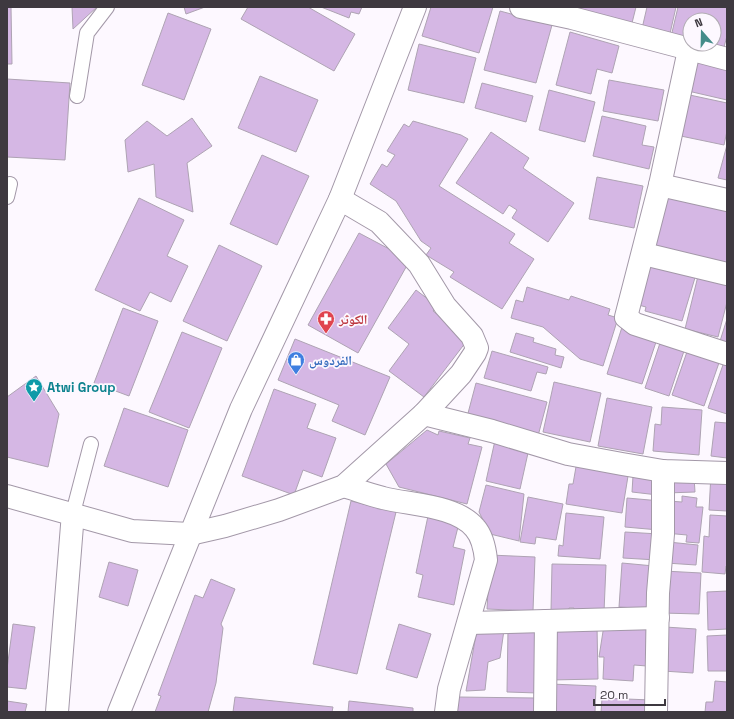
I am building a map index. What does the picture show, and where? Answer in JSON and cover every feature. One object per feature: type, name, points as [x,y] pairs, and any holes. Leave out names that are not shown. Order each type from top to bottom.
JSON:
[{"type":"street","points":[[119,712],[241,409],[340,198],[414,7]]},
{"type":"street","points":[[521,7],[572,18],[682,48]]},
{"type":"street","points":[[689,52],[644,254],[626,317],[635,324],[727,354]]},
{"type":"street","points":[[697,52],[727,59]]},
{"type":"street","points":[[660,185],[727,200]]},
{"type":"street","points":[[7,496],[73,513],[132,531],[190,534],[225,526],[272,512],[344,486],[424,414],[462,374],[477,348],[472,336],[445,306],[419,264],[379,222],[340,198]]},
{"type":"street","points":[[644,254],[727,274]]},
{"type":"street","points":[[424,414],[492,431],[568,454],[663,470],[727,473]]},
{"type":"street","points":[[656,712],[658,618],[663,534],[663,470]]},
{"type":"street","points":[[344,486],[383,498],[421,504],[454,513],[475,528],[484,549],[486,560],[469,624],[449,689],[446,712]]},
{"type":"street","points":[[57,712],[73,513]]},
{"type":"street","points":[[469,624],[658,618]]},
{"type":"street","points":[[545,712],[546,621]]},
{"type":"lane","points":[[77,96],[88,33],[107,7]]},
{"type":"lane","points":[[73,513],[91,444]]},
{"type":"building","points":[[7,7],[11,7],[12,64],[7,64]]},
{"type":"building","points":[[72,7],[97,7],[73,29]]},
{"type":"building","points":[[184,7],[205,7],[186,14]]},
{"type":"building","points":[[248,7],[308,7],[355,34],[334,71],[241,19]]},
{"type":"building","points":[[321,7],[362,7],[359,14],[351,12],[349,18]]},
{"type":"building","points":[[431,7],[493,7],[479,53],[422,36]]},
{"type":"building","points":[[544,7],[636,7],[631,27]]},
{"type":"building","points":[[647,7],[676,7],[669,38],[641,33]]},
{"type":"building","points":[[678,7],[727,7],[727,36],[724,47],[722,46],[722,12],[682,12],[682,43],[670,41]]},
{"type":"building","points":[[500,11],[552,25],[536,83],[484,70]]},
{"type":"building","points":[[168,13],[211,29],[184,100],[142,85]]},
{"type":"building","points":[[570,32],[619,46],[612,73],[597,69],[591,94],[556,85]]},
{"type":"building","points":[[419,44],[476,58],[464,103],[408,90]]},
{"type":"building","points":[[696,57],[727,64],[727,100],[688,91]]},
{"type":"building","points":[[260,76],[318,100],[296,152],[238,128]]},
{"type":"building","points":[[7,79],[70,83],[65,160],[7,157]]},
{"type":"building","points":[[609,80],[664,90],[658,121],[603,111]]},
{"type":"building","points":[[482,83],[533,96],[526,122],[475,108]]},
{"type":"building","points":[[549,90],[595,102],[585,142],[539,130]]},
{"type":"building","points":[[685,94],[727,103],[727,131],[724,145],[676,135]]},
{"type":"building","points":[[602,116],[646,126],[642,145],[654,147],[649,169],[593,156]]},
{"type":"building","points":[[192,118],[212,146],[187,163],[193,212],[156,197],[154,164],[128,172],[125,140],[147,121],[167,136]]},
{"type":"building","points":[[413,121],[461,135],[468,139],[439,186],[515,234],[509,243],[534,259],[502,309],[450,277],[454,272],[426,255],[431,248],[421,241],[396,201],[370,184],[382,164],[387,167],[395,155],[387,151],[404,124],[409,127]]},
{"type":"building","points":[[491,132],[529,158],[523,168],[574,203],[548,242],[512,218],[517,210],[509,205],[503,214],[456,183]]},
{"type":"building","points":[[727,145],[727,180],[718,178]]},
{"type":"building","points":[[262,155],[309,176],[277,245],[230,224]]},
{"type":"building","points":[[597,177],[643,186],[634,228],[589,219]]},
{"type":"building","points":[[667,194],[727,209],[727,266],[653,248]]},
{"type":"building","points":[[139,198],[184,220],[167,256],[188,266],[171,302],[150,292],[140,311],[95,290]]},
{"type":"building","points":[[359,233],[410,260],[358,353],[308,325]]},
{"type":"building","points":[[219,245],[262,266],[227,341],[183,321]]},
{"type":"building","points":[[645,256],[697,271],[682,321],[645,311],[646,307],[631,303]]},
{"type":"building","points":[[698,276],[727,283],[727,302],[718,337],[685,329]]},
{"type":"building","points":[[527,287],[569,300],[571,296],[610,309],[608,315],[618,318],[603,366],[580,359],[543,327],[511,318],[516,300],[523,302]]},
{"type":"building","points":[[416,290],[437,306],[433,311],[469,338],[424,397],[389,371],[409,344],[388,328]]},
{"type":"building","points":[[123,308],[158,321],[129,396],[94,383]]},
{"type":"building","points":[[727,319],[727,343],[720,341]]},
{"type":"building","points":[[623,324],[658,336],[642,384],[607,374]]},
{"type":"building","points":[[182,332],[222,348],[189,428],[149,412]]},
{"type":"building","points":[[516,333],[534,338],[533,342],[556,349],[555,355],[564,357],[561,368],[510,352]]},
{"type":"building","points":[[295,339],[390,377],[365,435],[332,421],[339,405],[278,380]]},
{"type":"building","points":[[661,340],[685,348],[669,396],[645,388]]},
{"type":"building","points":[[689,346],[721,357],[704,406],[672,395]]},
{"type":"building","points":[[492,351],[548,367],[546,374],[537,372],[531,391],[484,378]]},
{"type":"building","points":[[725,359],[727,359],[727,414],[708,408]]},
{"type":"building","points":[[36,376],[59,414],[48,467],[7,457],[7,397]]},
{"type":"building","points":[[554,382],[601,393],[590,442],[543,432]]},
{"type":"building","points":[[476,383],[547,402],[538,436],[467,417]]},
{"type":"building","points":[[274,389],[316,404],[307,428],[336,438],[322,477],[303,470],[294,495],[242,476]]},
{"type":"building","points":[[607,398],[652,407],[643,454],[598,446]]},
{"type":"building","points":[[662,407],[702,410],[699,455],[653,451],[655,424],[661,425]]},
{"type":"building","points":[[124,408],[188,430],[168,487],[104,466]]},
{"type":"building","points":[[715,422],[727,423],[727,458],[711,456]]},
{"type":"building","points":[[427,430],[438,435],[439,431],[470,438],[468,444],[482,447],[467,504],[399,487],[386,464]]},
{"type":"building","points":[[496,436],[530,444],[520,489],[486,481]]},
{"type":"building","points":[[577,461],[629,470],[622,513],[566,504],[569,484],[573,484]]},
{"type":"building","points":[[711,474],[727,475],[727,511],[709,510]]},
{"type":"building","points":[[633,476],[660,478],[658,495],[632,492]]},
{"type":"building","points":[[694,477],[695,492],[666,493],[670,478]]},
{"type":"building","points":[[486,485],[524,494],[519,541],[490,534],[479,512]]},
{"type":"building","points":[[682,496],[697,498],[696,507],[703,507],[699,543],[686,542],[687,535],[665,533],[668,501],[682,502]]},
{"type":"building","points":[[528,497],[563,504],[556,540],[536,537],[535,544],[520,542]]},
{"type":"building","points":[[627,498],[661,501],[659,530],[625,527]]},
{"type":"building","points":[[351,501],[396,512],[357,674],[313,664]]},
{"type":"building","points":[[566,513],[604,517],[600,559],[558,556],[559,545],[563,546]]},
{"type":"building","points":[[710,515],[727,516],[727,566],[725,574],[702,572],[704,536],[709,537]]},
{"type":"building","points":[[428,516],[459,523],[453,547],[465,550],[454,605],[418,597],[423,575],[416,573]]},
{"type":"building","points":[[625,532],[659,534],[657,560],[623,558]]},
{"type":"building","points":[[668,542],[698,545],[696,565],[666,563]]},
{"type":"building","points":[[490,555],[535,557],[533,611],[487,609]]},
{"type":"building","points":[[109,562],[138,570],[128,606],[99,597]]},
{"type":"building","points":[[622,563],[654,566],[651,609],[619,607]]},
{"type":"building","points":[[552,564],[606,565],[604,612],[574,614],[574,608],[569,608],[569,612],[551,611]]},
{"type":"building","points":[[664,571],[701,573],[699,614],[662,613]]},
{"type":"building","points":[[211,579],[235,589],[221,624],[223,628],[216,683],[208,712],[155,712],[161,696],[158,695],[195,595],[203,598]]},
{"type":"building","points":[[727,591],[727,629],[708,630],[707,592]]},
{"type":"building","points":[[13,624],[35,627],[26,689],[7,687],[7,669]]},
{"type":"building","points":[[399,624],[431,634],[417,678],[386,669]]},
{"type":"building","points":[[604,625],[648,629],[647,666],[634,665],[633,681],[603,679],[604,657],[599,657]]},
{"type":"building","points":[[597,626],[598,679],[551,680],[551,627]]},
{"type":"building","points":[[665,627],[696,629],[693,673],[663,671]]},
{"type":"building","points":[[477,629],[504,630],[500,658],[488,662],[485,690],[466,691]]},
{"type":"building","points":[[508,630],[540,630],[538,693],[507,692]]},
{"type":"building","points":[[727,635],[727,671],[708,671],[707,636]]},
{"type":"building","points":[[715,681],[727,682],[727,712],[705,712],[706,702],[713,702]]},
{"type":"building","points":[[551,684],[596,686],[595,712],[550,712]]},
{"type":"building","points":[[235,697],[333,707],[332,712],[233,712]]},
{"type":"building","points":[[458,697],[535,698],[535,712],[456,712]]},
{"type":"building","points":[[602,698],[651,700],[650,712],[601,712]]},
{"type":"building","points":[[7,701],[27,704],[25,712],[7,712]]},
{"type":"building","points":[[349,701],[413,708],[413,712],[348,712]]},
{"type":"place","name":"الكوثر","points":[[326,334]]},
{"type":"place","name":"الفردوس","points":[[296,375]]},
{"type":"place","name":"Atwi Group","points":[[34,402]]}]
